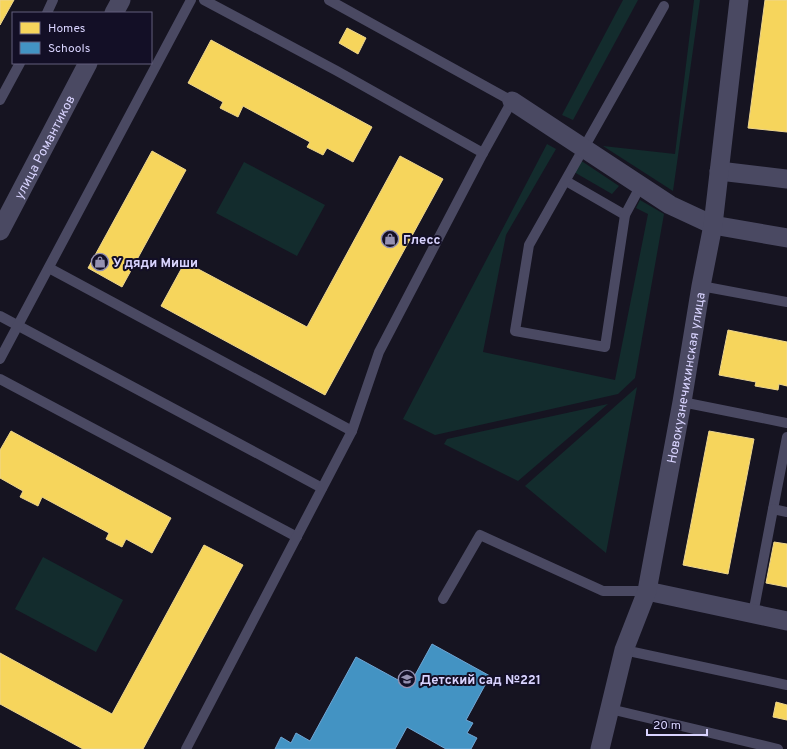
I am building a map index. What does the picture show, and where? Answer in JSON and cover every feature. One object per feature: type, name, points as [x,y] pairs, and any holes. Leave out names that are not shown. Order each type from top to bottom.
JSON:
[{"type":"street","points":[[115,12],[121,0]]},
{"type":"street","name":"Новокузнечихинская улица","points":[[600,749],[624,650],[647,591],[713,224],[739,0]]},
{"type":"street","name":"улица Романтиков","points":[[0,231],[87,64]]},
{"type":"street","points":[[512,101],[670,205],[713,224],[787,238]]},
{"type":"street","points":[[719,171],[787,179]]},
{"type":"street","points":[[647,591],[787,621]]},
{"type":"lane","points":[[47,12],[54,0]]},
{"type":"lane","points":[[0,359],[191,0]]},
{"type":"lane","points":[[204,0],[344,74],[483,154]]},
{"type":"lane","points":[[186,749],[352,431],[379,352],[512,101],[329,0]]},
{"type":"lane","points":[[641,185],[625,214],[605,348],[515,331],[529,245],[664,6]]},
{"type":"lane","points":[[0,100],[19,64]]},
{"type":"lane","points":[[566,181],[625,214]]},
{"type":"lane","points":[[48,268],[352,431]]},
{"type":"lane","points":[[701,286],[787,302]]},
{"type":"lane","points":[[0,316],[322,488]]},
{"type":"lane","points":[[0,379],[297,537]]},
{"type":"lane","points":[[682,402],[787,423]]},
{"type":"lane","points":[[753,614],[787,438]]},
{"type":"lane","points":[[773,509],[787,512]]},
{"type":"lane","points":[[442,599],[480,535],[603,591],[647,591]]},
{"type":"lane","points":[[624,650],[787,685]]},
{"type":"lane","points":[[610,709],[778,749]]},
{"type":"green space","points":[[623,0],[638,0],[573,120],[562,115]]},
{"type":"green space","points":[[694,0],[700,0],[673,191],[603,146],[675,154]]},
{"type":"green space","points":[[547,144],[556,149],[506,235],[483,352],[615,380],[648,214],[636,208],[640,200],[664,214],[635,378],[618,394],[435,435],[403,419]]},
{"type":"green space","points":[[580,160],[619,186],[612,194],[574,172]]},
{"type":"green space","points":[[244,162],[325,205],[297,256],[216,213]]},
{"type":"green space","points":[[637,387],[606,553],[525,486]]},
{"type":"green space","points":[[608,404],[518,481],[444,444],[447,439]]},
{"type":"green space","points":[[43,557],[123,600],[96,652],[15,609]]},
{"type":"building: Homes","points":[[0,0],[14,0],[0,25]]},
{"type":"building: Homes","points":[[765,0],[787,0],[787,132],[748,128]]},
{"type":"building: Homes","points":[[347,28],[366,38],[358,54],[339,43]]},
{"type":"building: Homes","points":[[211,40],[372,127],[353,162],[327,148],[323,155],[307,147],[310,142],[243,106],[238,117],[220,108],[223,102],[188,83]]},
{"type":"building: Homes","points":[[152,151],[186,170],[122,287],[88,268]]},
{"type":"building: Homes","points":[[400,156],[443,179],[325,395],[161,306],[185,262],[307,327]]},
{"type":"building: Homes","points":[[728,330],[787,342],[787,386],[779,384],[778,390],[755,386],[756,382],[719,375]]},
{"type":"building: Homes","points":[[11,431],[171,518],[152,553],[126,539],[122,547],[106,539],[109,533],[42,497],[38,506],[20,497],[23,491],[0,478],[0,450]]},
{"type":"building: Homes","points":[[709,431],[754,439],[728,574],[683,565]]},
{"type":"building: Homes","points":[[774,542],[787,544],[787,587],[766,583]]},
{"type":"building: Homes","points":[[204,545],[243,565],[143,749],[83,749],[0,704],[0,653],[112,714]]},
{"type":"building: Homes","points":[[776,702],[787,705],[787,720],[773,717]]},
{"type":"building: Schools","points":[[432,644],[490,676],[466,720],[473,723],[467,733],[477,738],[471,749],[446,749],[407,727],[395,749],[275,749],[281,737],[291,743],[296,733],[310,741],[356,657],[409,686]]},
{"type":"place","name":"Глесс","points":[[390,239]]},
{"type":"place","name":"У дяди Миши","points":[[100,262]]},
{"type":"place","name":"Детский сад №221","points":[[407,679]]}]
